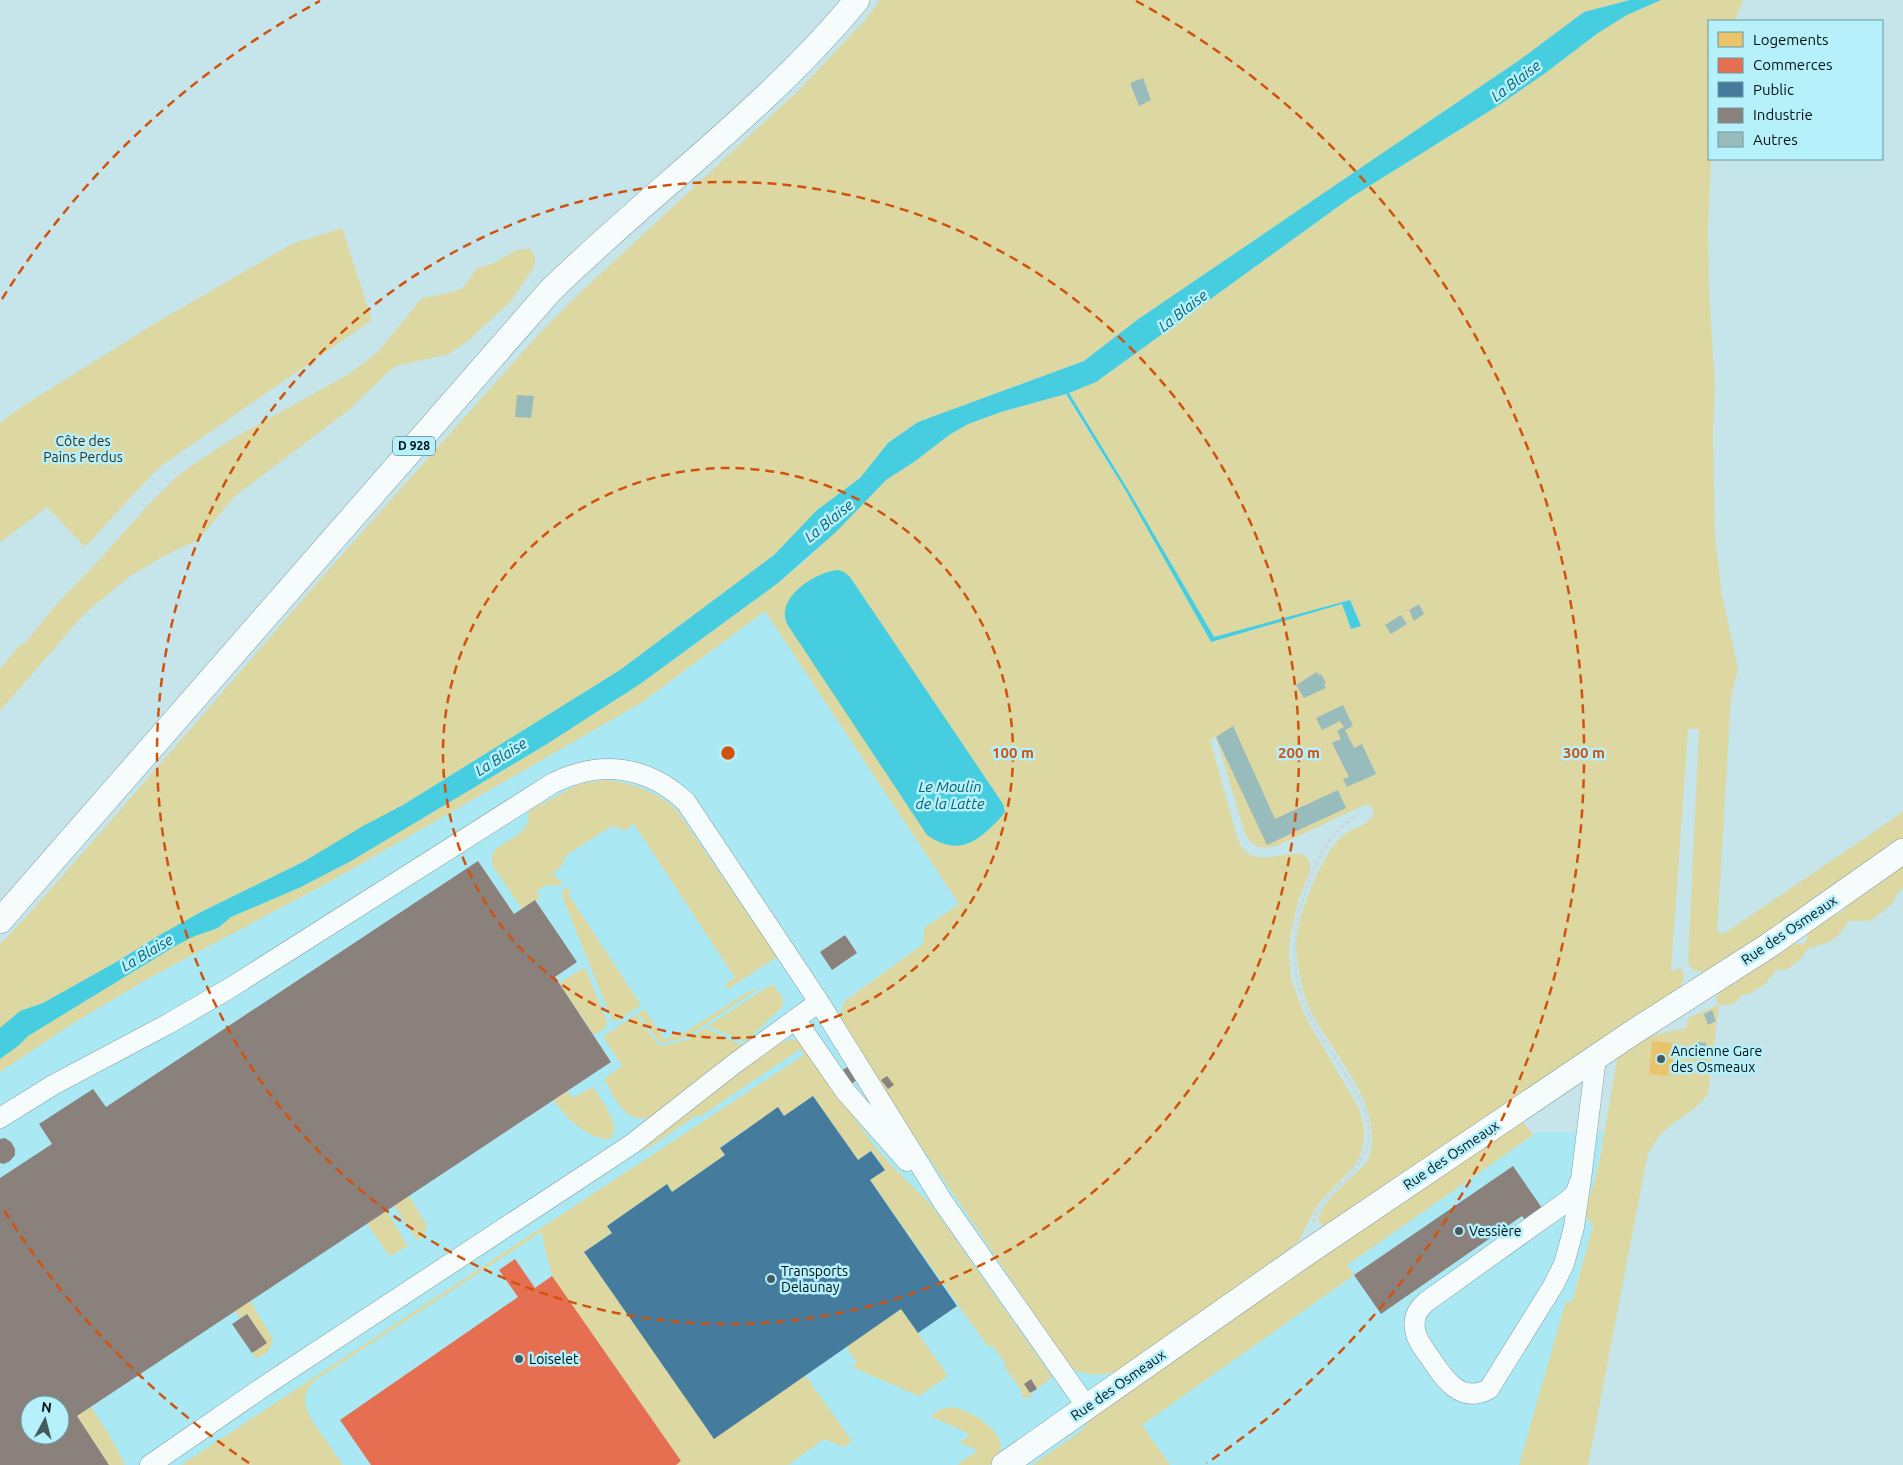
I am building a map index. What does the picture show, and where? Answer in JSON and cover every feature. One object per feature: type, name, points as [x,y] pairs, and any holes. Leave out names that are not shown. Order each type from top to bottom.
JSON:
[{"type":"main road","name":"D 928","points":[[0,921],[550,291],[591,251],[776,87],[809,55],[857,0]]},
{"type":"main road","name":"Rue des Osmeaux","points":[[1004,1465],[1302,1256],[1596,1058],[1768,946],[1903,851]]},
{"type":"lane","points":[[0,1118],[53,1085],[168,1024],[230,988],[553,783],[579,772],[594,769],[611,769],[640,774],[665,786],[686,802],[820,1002],[943,1202],[1086,1407]]},
{"type":"lane","points":[[150,1465],[277,1378],[632,1144],[795,1019],[820,1002]]},
{"type":"lane","points":[[795,1019],[845,1091],[943,1202]]},
{"type":"lane","points":[[1581,1180],[1572,1198],[1420,1307],[1414,1322],[1416,1336],[1443,1376],[1455,1388],[1463,1392],[1477,1394],[1489,1390],[1534,1319],[1564,1264],[1574,1227],[1581,1180],[1596,1058]]},
{"type":"path","points":[[1302,1256],[1314,1219],[1325,1201],[1356,1169],[1363,1158],[1369,1136],[1368,1122],[1359,1098],[1310,1018],[1300,990],[1293,957],[1300,905],[1314,869],[1326,845],[1335,833],[1358,815]]},
{"type":"shaded area","points":[[765,611],[959,904],[924,928],[923,944],[848,998],[1136,1411],[1537,1132],[1604,1132],[1594,1184],[1583,1213],[1593,1226],[1525,1465],[0,1465],[0,1072],[75,1022],[149,978],[331,881],[641,703]]},
{"type":"green space","points":[[880,0],[1630,0],[1584,12],[1521,59],[1137,320],[1084,361],[918,422],[888,443],[860,478],[817,510],[774,555],[620,670],[403,805],[303,862],[201,912],[43,1003],[20,1011],[0,1028],[0,944],[28,915],[331,567],[537,336],[583,290],[800,89],[866,19]]},
{"type":"green space","points":[[1661,0],[1743,0],[1735,20],[1708,20],[1708,160],[1711,160],[1708,229],[1709,289],[1715,387],[1713,433],[1715,538],[1722,595],[1738,669],[1731,697],[1717,932],[1725,933],[1903,812],[1903,841],[1716,967],[1705,971],[1695,971],[1690,967],[1688,961],[1699,729],[1688,729],[1671,972],[1681,967],[1684,977],[1681,987],[1326,1225],[1322,1225],[1318,1220],[1325,1205],[1367,1162],[1372,1144],[1371,1125],[1366,1106],[1358,1088],[1316,1021],[1305,997],[1297,961],[1296,944],[1301,917],[1319,869],[1336,843],[1345,834],[1370,820],[1374,812],[1370,806],[1364,805],[1279,845],[1259,847],[1251,842],[1245,833],[1216,737],[1210,740],[1237,837],[1242,847],[1249,854],[1256,857],[1302,854],[1310,861],[1310,871],[1299,898],[1290,937],[1291,979],[1310,1025],[1359,1108],[1364,1129],[1364,1140],[1360,1156],[1354,1166],[1318,1204],[1298,1242],[1256,1275],[1121,1370],[1089,1374],[1070,1367],[849,1039],[841,1016],[845,1001],[923,944],[924,928],[959,904],[765,611],[641,703],[331,881],[149,978],[75,1022],[0,1072],[0,1059],[28,1036],[177,945],[218,928],[231,917],[301,887],[351,861],[547,744],[640,684],[778,583],[806,560],[886,480],[914,462],[949,435],[968,424],[1001,412],[1065,394],[1127,493],[1211,642],[1342,604],[1351,629],[1361,626],[1350,600],[1214,638],[1130,493],[1069,393],[1096,382],[1350,198],[1496,107],[1598,33],[1627,15]]},
{"type":"green space","name":"Côte des Pains Perdus","points":[[342,228],[372,320],[158,468],[85,547],[47,507],[0,542],[0,423],[23,406],[154,324],[292,244]]},
{"type":"green space","points":[[530,249],[535,257],[535,263],[512,300],[469,340],[449,354],[396,366],[350,409],[235,496],[198,540],[164,556],[130,576],[85,613],[0,711],[0,669],[149,504],[181,473],[232,439],[349,374],[377,353],[422,298],[461,289],[476,269],[492,264],[516,250]]},
{"type":"green space","points":[[606,780],[625,783],[643,789],[660,797],[676,809],[777,957],[728,989],[725,984],[735,978],[634,824],[624,831],[617,827],[610,827],[565,856],[562,866],[553,873],[559,881],[564,882],[559,886],[544,886],[537,892],[540,897],[522,909],[492,865],[492,854],[521,832],[528,820],[529,811],[579,784]]},
{"type":"green space","points":[[1903,865],[1903,888],[1896,895],[1893,903],[1876,917],[1869,921],[1848,921],[1840,933],[1832,940],[1808,948],[1801,959],[1786,970],[1775,970],[1772,977],[1768,978],[1767,983],[1749,994],[1741,995],[1732,1004],[1719,1005],[1716,997],[1728,983],[1734,985],[1749,971],[1767,963],[1778,950],[1787,945],[1804,944],[1807,939],[1807,931],[1830,916],[1842,912],[1855,894],[1884,881]]},
{"type":"green space","points":[[567,887],[571,892],[568,894],[641,1005],[617,1021],[612,1020],[562,896],[563,890]]},
{"type":"green space","points":[[585,968],[607,1021],[606,1027],[594,1035],[559,983]]},
{"type":"green space","points":[[772,984],[782,997],[783,1006],[745,1042],[708,1026]]},
{"type":"green space","points":[[762,986],[685,1038],[660,1043],[638,1013],[644,1009],[665,1040],[676,1032],[679,1036],[746,993]]},
{"type":"green space","points":[[1719,1005],[1708,1093],[1696,1107],[1662,1133],[1647,1157],[1588,1465],[1519,1465],[1566,1301],[1572,1302],[1593,1226],[1583,1213],[1594,1184],[1600,1158],[1618,1053],[1640,1038],[1686,1028],[1688,1018]]},
{"type":"green space","points":[[636,1014],[659,1046],[687,1040],[705,1028],[742,1045],[651,1117],[642,1119],[634,1117],[621,1108],[604,1079],[622,1066],[603,1037]]},
{"type":"green space","points":[[791,1039],[799,1041],[808,1052],[875,1147],[932,1206],[1052,1377],[1037,1389],[1031,1379],[1024,1384],[1032,1396],[1026,1398],[1020,1396],[1023,1393],[1004,1366],[1006,1364],[992,1345],[988,1347],[870,1180],[885,1170],[872,1151],[858,1160],[813,1096],[784,1116],[778,1108],[720,1147],[725,1155],[672,1192],[667,1184],[607,1226],[612,1233],[584,1252],[714,1438],[805,1375],[852,1441],[844,1447],[824,1439],[788,1465],[676,1465],[681,1461],[552,1276],[541,1232],[314,1381],[308,1388],[305,1402],[309,1416],[343,1465],[181,1465],[804,1055],[800,1049],[701,1116],[695,1116],[649,1148],[639,1152],[773,1046]]},
{"type":"green space","points":[[593,1087],[612,1120],[614,1127],[610,1139],[594,1136],[586,1132],[558,1107],[554,1100],[567,1091],[572,1098]]},
{"type":"green space","points":[[1522,1120],[1533,1135],[1347,1265],[1354,1275],[1142,1425],[1170,1465],[1032,1465],[1081,1431],[1099,1409]]},
{"type":"green space","points":[[409,1196],[427,1225],[424,1235],[417,1240],[394,1205]]},
{"type":"green space","points":[[386,1211],[408,1246],[392,1255],[388,1254],[367,1224]]},
{"type":"green space","points":[[250,1301],[273,1339],[267,1352],[255,1358],[252,1353],[266,1343],[247,1314],[240,1318],[235,1311]]},
{"type":"green space","points":[[901,1309],[948,1376],[919,1396],[852,1367],[857,1363],[846,1347]]},
{"type":"green space","points":[[91,1407],[110,1436],[125,1465],[109,1465],[77,1416]]},
{"type":"green space","points":[[953,1407],[983,1421],[998,1437],[1001,1447],[998,1456],[989,1465],[957,1465],[978,1450],[960,1443],[970,1434],[930,1416],[941,1409]]},
{"type":"water","name":"La Blaise","points":[[1630,0],[1661,0],[1627,15],[1598,33],[1496,107],[1350,198],[1096,382],[1069,393],[1214,637],[1350,600],[1361,626],[1351,629],[1342,604],[1211,642],[1127,493],[1066,394],[1001,412],[968,424],[949,435],[914,462],[886,480],[836,532],[778,583],[640,684],[547,744],[351,861],[301,887],[231,917],[218,928],[177,945],[28,1036],[0,1059],[0,1028],[20,1011],[43,1003],[201,912],[303,862],[363,826],[403,805],[620,670],[774,555],[817,510],[860,478],[888,443],[918,422],[1084,361],[1137,320],[1521,59],[1584,12]]},
{"type":"water","name":"Le Moulin de la Latte","points":[[838,570],[850,577],[1003,804],[1005,812],[1003,815],[988,830],[973,841],[959,846],[943,844],[927,835],[787,624],[785,614],[787,605],[799,588],[819,576]]},
{"type":"building: Logements","name":"Ancienne Gare des Osmeaux","points":[[1652,1041],[1672,1043],[1671,1052],[1674,1052],[1672,1068],[1669,1068],[1668,1076],[1649,1074]]},
{"type":"building: Commerces","name":"Loiselet","points":[[515,1259],[535,1288],[552,1276],[681,1461],[676,1465],[371,1465],[340,1420],[518,1297],[499,1270]]},
{"type":"building: Public","name":"Transports Delaunay","points":[[813,1096],[858,1160],[871,1151],[885,1170],[870,1180],[957,1306],[918,1333],[901,1309],[714,1439],[584,1252],[612,1233],[607,1226],[667,1184],[672,1192],[725,1155],[720,1148],[778,1107],[784,1116]]},
{"type":"building: Industrie","points":[[478,861],[514,914],[535,900],[577,962],[555,977],[611,1062],[77,1416],[109,1465],[0,1465],[0,1178],[52,1144],[39,1124],[93,1089],[106,1107]]},
{"type":"building: Industrie","points":[[845,935],[857,953],[832,970],[820,952]]},
{"type":"building: Industrie","points":[[850,1065],[859,1079],[849,1085],[840,1072]]},
{"type":"building: Industrie","points":[[887,1076],[894,1085],[888,1089],[881,1080]]},
{"type":"building: Industrie","points":[[5,1138],[11,1142],[15,1149],[15,1155],[4,1164],[0,1163],[0,1139]]},
{"type":"building: Industrie","name":"Vessière","points":[[1513,1166],[1542,1208],[1525,1220],[1522,1216],[1381,1314],[1354,1275]]},
{"type":"building: Industrie","points":[[247,1314],[267,1343],[252,1353],[232,1324]]},
{"type":"building: Industrie","points":[[1031,1379],[1037,1389],[1030,1393],[1024,1384]]},
{"type":"building: Autres","points":[[1143,78],[1151,100],[1139,106],[1130,83]]},
{"type":"building: Autres","points":[[517,395],[534,396],[531,418],[515,417]]},
{"type":"building: Autres","points":[[1419,604],[1424,614],[1414,621],[1409,610]]},
{"type":"building: Autres","points":[[1401,615],[1407,624],[1391,634],[1385,625]]},
{"type":"building: Autres","points":[[1317,672],[1319,675],[1321,674],[1326,683],[1324,684],[1326,688],[1304,698],[1296,685]]},
{"type":"building: Autres","points":[[1343,705],[1353,726],[1345,730],[1354,748],[1362,744],[1376,774],[1347,787],[1343,779],[1349,777],[1332,743],[1341,739],[1337,731],[1344,727],[1340,721],[1322,730],[1316,718]]},
{"type":"building: Autres","points":[[1233,726],[1275,819],[1338,790],[1346,808],[1267,845],[1216,737]]},
{"type":"building: Autres","points":[[1712,1010],[1716,1021],[1708,1025],[1704,1014]]},
{"type":"building: Autres","points":[[1698,1042],[1706,1043],[1705,1054],[1696,1053]]},
{"type":"place","name":"Ancienne Gare des Osmeaux","points":[[1661,1059]]},
{"type":"place","name":"Vessière","points":[[1459,1231]]},
{"type":"place","name":"Transports Delaunay","points":[[771,1279]]},
{"type":"place","name":"Loiselet","points":[[519,1359]]}]
